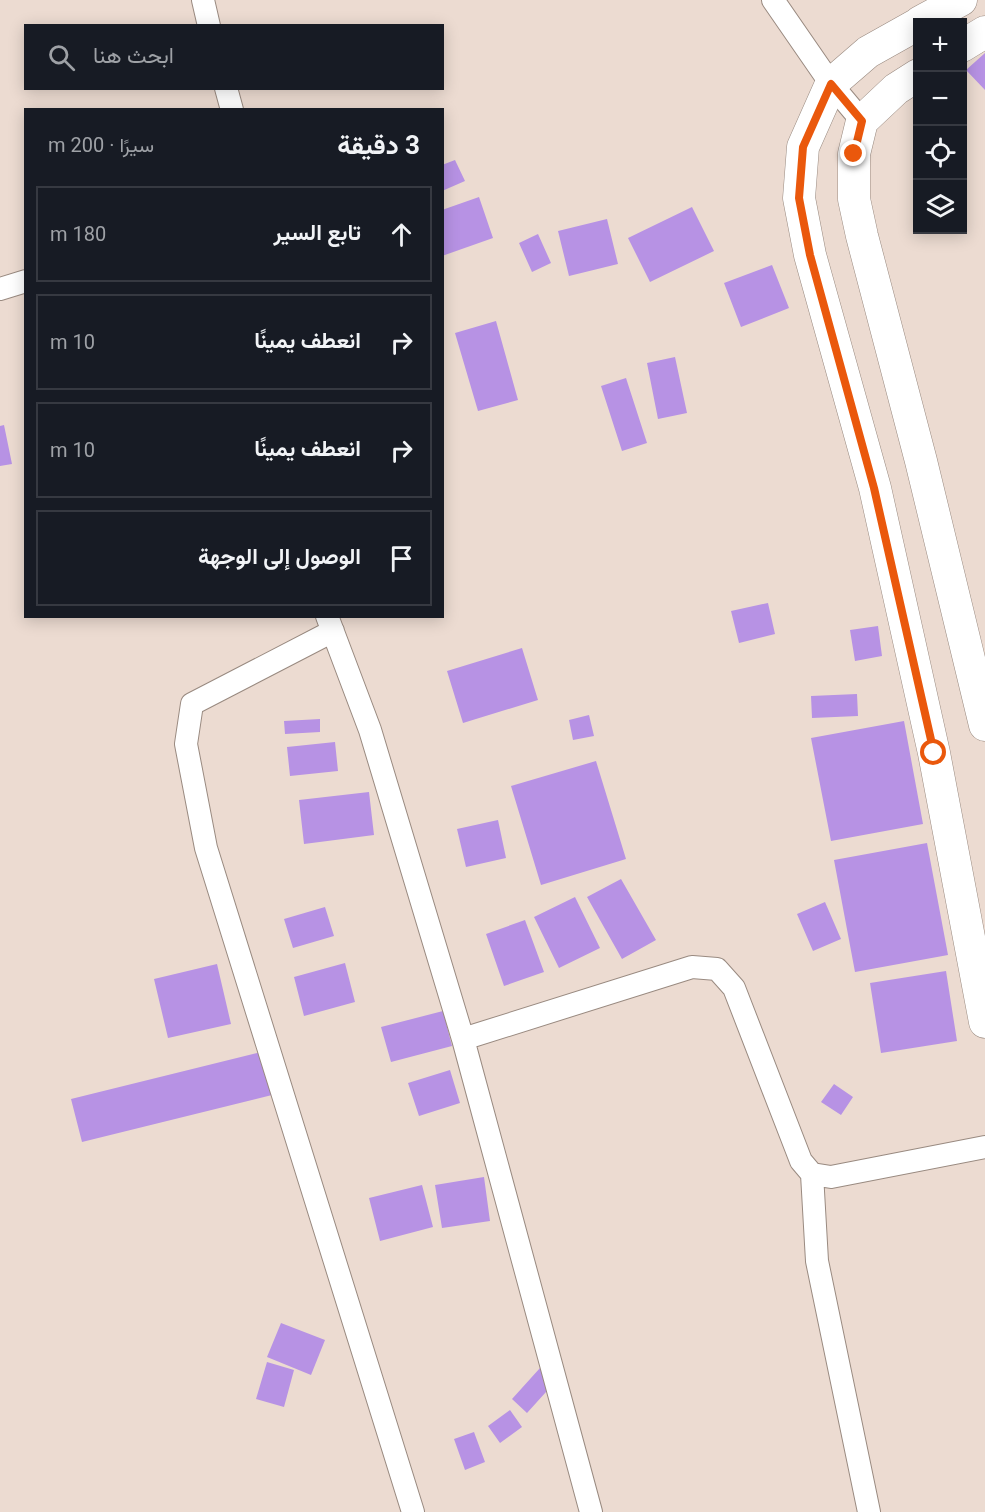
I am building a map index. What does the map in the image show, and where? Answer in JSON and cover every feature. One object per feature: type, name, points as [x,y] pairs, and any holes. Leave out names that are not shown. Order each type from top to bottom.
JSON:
[{"type":"main road","points":[[928,18],[961,0]]},
{"type":"main road","points":[[913,26],[868,52],[831,84],[803,147],[799,198],[810,255],[874,488],[911,650],[934,753],[985,1022]]},
{"type":"main road","points":[[967,43],[985,32]]},
{"type":"main road","points":[[913,78],[896,89],[862,121],[854,154],[854,199],[985,725]]},
{"type":"street","points":[[203,0],[209,24]]},
{"type":"street","points":[[773,0],[831,84],[862,121]]},
{"type":"street","points":[[227,90],[231,108]]},
{"type":"street","points":[[0,290],[24,282]]},
{"type":"street","points":[[413,1512],[206,848],[186,744],[192,704],[330,624],[370,730],[463,1039],[591,1512]]},
{"type":"street","points":[[463,1039],[692,967],[717,969],[734,988],[801,1161],[813,1174],[831,1177],[985,1147]]},
{"type":"street","points":[[813,1174],[817,1261],[869,1512]]},
{"type":"building","points":[[985,53],[985,90],[967,71]]},
{"type":"building","points":[[455,160],[465,181],[444,190],[444,164]]},
{"type":"building","points":[[479,197],[493,238],[444,255],[444,209]]},
{"type":"building","points":[[692,207],[714,251],[650,282],[628,238]]},
{"type":"building","points":[[607,219],[618,264],[569,276],[558,231]]},
{"type":"building","points":[[538,234],[551,263],[532,272],[519,243]]},
{"type":"building","points":[[772,265],[789,308],[741,327],[724,283]]},
{"type":"building","points":[[496,321],[518,400],[478,411],[455,333]]},
{"type":"building","points":[[675,357],[687,413],[658,419],[647,363]]},
{"type":"building","points":[[626,378],[647,443],[622,451],[601,386]]},
{"type":"building","points":[[4,425],[12,464],[0,466],[0,426]]},
{"type":"building","points":[[768,603],[775,634],[739,643],[731,611]]},
{"type":"building","points":[[878,626],[882,656],[855,661],[850,630]]},
{"type":"building","points":[[522,648],[538,700],[463,723],[447,671]]},
{"type":"building","points":[[857,694],[858,716],[812,718],[811,696]]},
{"type":"building","points":[[589,715],[594,736],[573,740],[569,720]]},
{"type":"building","points":[[320,719],[320,732],[285,734],[284,721]]},
{"type":"building","points":[[904,721],[923,824],[831,841],[811,738]]},
{"type":"building","points":[[335,742],[338,771],[290,776],[287,747]]},
{"type":"building","points":[[596,761],[626,859],[541,885],[511,786]]},
{"type":"building","points":[[369,792],[374,835],[304,844],[299,800]]},
{"type":"building","points":[[498,820],[506,858],[466,867],[457,829]]},
{"type":"building","points":[[927,843],[948,955],[855,972],[834,860]]},
{"type":"building","points":[[621,879],[656,940],[622,959],[587,897]]},
{"type":"building","points":[[575,897],[600,948],[559,968],[534,917]]},
{"type":"building","points":[[825,902],[841,939],[813,951],[797,914]]},
{"type":"building","points":[[325,907],[334,936],[293,948],[284,919]]},
{"type":"building","points":[[525,920],[544,972],[504,986],[486,934]]},
{"type":"building","points":[[345,963],[355,1002],[304,1016],[294,977]]},
{"type":"building","points":[[217,964],[231,1024],[168,1038],[154,979]]},
{"type":"building","points":[[946,971],[957,1041],[881,1053],[870,983]]},
{"type":"building","points":[[443,1011],[452,1046],[391,1062],[381,1027]]},
{"type":"building","points":[[265,1051],[276,1094],[82,1142],[71,1099]]},
{"type":"building","points":[[450,1070],[460,1103],[419,1116],[408,1083]]},
{"type":"building","points":[[834,1084],[853,1097],[841,1115],[821,1102]]},
{"type":"building","points":[[484,1177],[490,1221],[442,1228],[435,1185]]},
{"type":"building","points":[[422,1185],[433,1227],[380,1241],[369,1198]]},
{"type":"building","points":[[281,1323],[325,1340],[311,1375],[267,1357]]},
{"type":"building","points":[[267,1362],[294,1370],[284,1407],[256,1399]]},
{"type":"building","points":[[540,1368],[555,1382],[527,1413],[512,1399]]},
{"type":"building","points":[[510,1410],[522,1427],[500,1443],[488,1426]]},
{"type":"building","points":[[474,1432],[485,1462],[465,1470],[454,1439]]},
{"type":"route","points":[[854,154],[862,121],[831,84],[803,147],[799,198],[810,255],[874,488],[934,753]]}]
